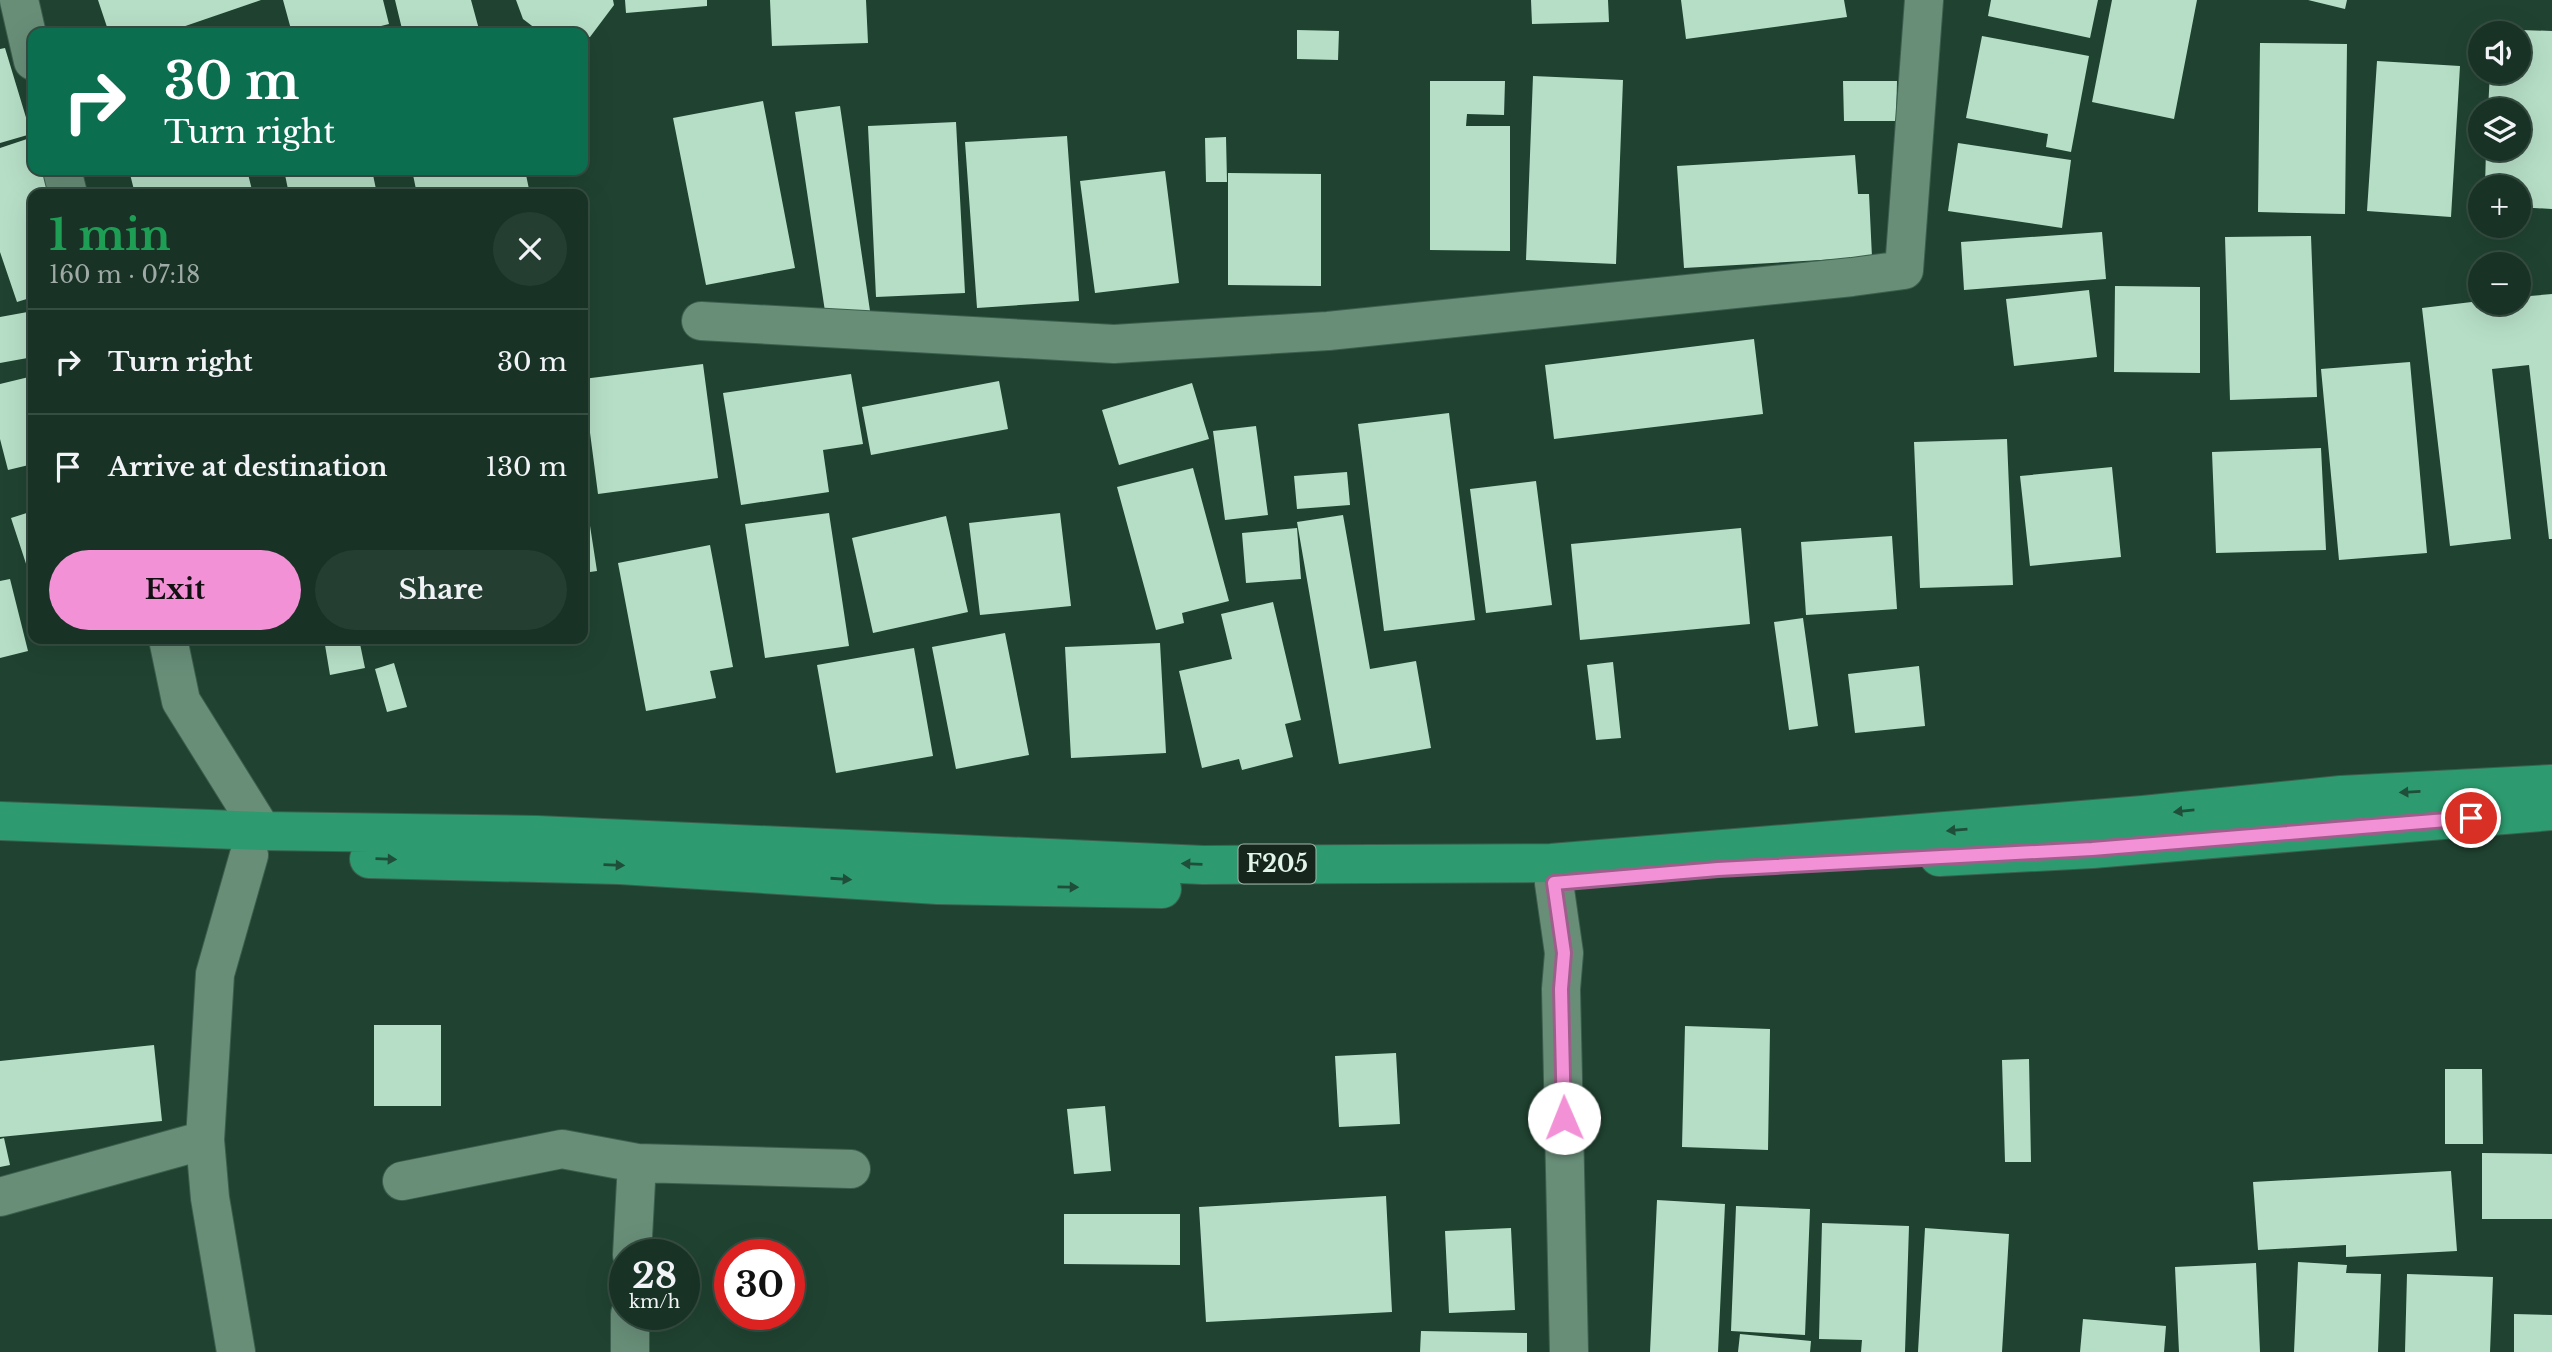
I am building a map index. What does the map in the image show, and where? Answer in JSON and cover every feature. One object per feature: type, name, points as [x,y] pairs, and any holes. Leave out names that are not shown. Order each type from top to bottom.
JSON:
[{"type":"main road","name":"F205","points":[[0,842],[255,843],[537,835],[1203,865],[1551,863],[2143,815],[2341,795],[2552,784]]},
{"type":"main road","name":"F205","points":[[0,821],[255,843],[938,885],[1202,890],[1554,883],[1718,869],[2092,849],[2552,811]]},
{"type":"street","points":[[19,0],[28,39]]},
{"type":"street","points":[[701,321],[1114,344],[1328,331],[1904,270],[1924,0]]},
{"type":"street","points":[[169,644],[181,701],[255,843],[215,974],[205,1140],[210,1198],[236,1352]]},
{"type":"street","points":[[1554,883],[1564,953],[1561,989],[1569,1352]]},
{"type":"street","points":[[0,1197],[205,1140]]},
{"type":"street","points":[[402,1181],[562,1149],[637,1163],[851,1170]]},
{"type":"street","points":[[633,1239],[637,1163]]},
{"type":"street","points":[[630,1330],[630,1352]]},
{"type":"building","points":[[98,0],[261,0],[180,28],[107,28]]},
{"type":"building","points":[[283,0],[383,0],[389,24],[373,28],[291,28]]},
{"type":"building","points":[[395,0],[471,0],[479,28],[402,28]]},
{"type":"building","points":[[516,0],[613,0],[614,5],[590,37],[588,28],[535,28],[523,19]]},
{"type":"building","points":[[625,0],[707,0],[707,6],[626,13]]},
{"type":"building","points":[[770,0],[866,0],[868,43],[772,46]]},
{"type":"building","points":[[1531,0],[1608,0],[1609,22],[1532,24]]},
{"type":"building","points":[[1681,0],[1844,0],[1847,17],[1686,39]]},
{"type":"building","points":[[1991,0],[2098,0],[2090,38],[1988,16]]},
{"type":"building","points":[[2112,0],[2197,0],[2174,119],[2092,102]]},
{"type":"building","points":[[2308,0],[2347,0],[2345,9]]},
{"type":"building","points":[[1297,30],[1339,31],[1338,60],[1297,59]]},
{"type":"building","points":[[2531,30],[2552,31],[2552,209],[2531,208],[2531,175],[2485,175],[2486,161],[2531,161],[2531,98],[2489,98],[2489,84],[2531,84]]},
{"type":"building","points":[[1982,36],[2089,56],[2071,152],[2046,147],[2048,134],[1966,118]]},
{"type":"building","points":[[2260,43],[2347,44],[2345,214],[2258,212]]},
{"type":"building","points":[[5,48],[28,124],[28,135],[0,143],[0,49]]},
{"type":"building","points":[[2377,61],[2460,66],[2451,217],[2367,211]]},
{"type":"building","points":[[1533,76],[1623,80],[1616,264],[1526,260]]},
{"type":"building","points":[[1430,81],[1505,81],[1504,115],[1467,114],[1466,126],[1510,126],[1510,251],[1430,250]]},
{"type":"building","points":[[1843,81],[1897,81],[1896,121],[1844,121]]},
{"type":"building","points":[[763,101],[795,268],[706,285],[673,118]]},
{"type":"building","points":[[840,106],[870,311],[826,318],[795,112]]},
{"type":"building","points":[[956,122],[965,293],[876,297],[868,126]]},
{"type":"building","points":[[1067,136],[1079,301],[977,308],[965,142]]},
{"type":"building","points":[[1226,137],[1227,182],[1206,182],[1205,138]]},
{"type":"building","points":[[28,139],[28,175],[46,175],[50,189],[28,189],[28,299],[17,302],[0,252],[0,148]]},
{"type":"building","points":[[1958,143],[2071,160],[2062,228],[1948,211]]},
{"type":"building","points":[[1855,155],[1858,194],[1869,194],[1872,257],[1684,268],[1677,166]]},
{"type":"building","points":[[1165,171],[1179,283],[1095,293],[1080,181]]},
{"type":"building","points":[[1228,173],[1321,174],[1321,286],[1228,285]]},
{"type":"building","points":[[130,175],[248,175],[252,189],[134,189]]},
{"type":"building","points":[[285,175],[373,175],[376,189],[288,189]]},
{"type":"building","points":[[413,175],[526,175],[529,189],[416,189]]},
{"type":"building","points":[[2102,232],[2106,279],[1964,290],[1961,242]]},
{"type":"building","points":[[2311,236],[2317,397],[2230,400],[2225,237]]},
{"type":"building","points":[[2115,286],[2200,287],[2200,373],[2114,372]]},
{"type":"building","points":[[2089,290],[2097,357],[2014,366],[2006,299]]},
{"type":"building","points":[[2552,294],[2552,539],[2549,539],[2529,365],[2492,369],[2511,539],[2450,546],[2422,308],[2468,302],[2468,315],[2531,315],[2531,296]]},
{"type":"building","points":[[28,312],[28,358],[0,363],[0,317]]},
{"type":"building","points":[[1754,339],[1763,414],[1554,439],[1545,365]]},
{"type":"building","points":[[2410,362],[2427,553],[2339,560],[2321,369]]},
{"type":"building","points":[[703,364],[718,478],[598,494],[588,417],[588,378]]},
{"type":"building","points":[[851,374],[863,444],[823,450],[829,492],[741,505],[723,393]]},
{"type":"building","points":[[28,377],[28,465],[8,470],[0,439],[0,384]]},
{"type":"building","points":[[999,381],[1008,429],[871,455],[862,407]]},
{"type":"building","points":[[1192,383],[1209,439],[1119,465],[1102,410]]},
{"type":"building","points":[[1449,413],[1475,620],[1384,631],[1358,424]]},
{"type":"building","points":[[1256,426],[1268,515],[1225,520],[1213,431]]},
{"type":"building","points":[[2007,439],[2013,585],[1920,588],[1914,442]]},
{"type":"building","points":[[2321,448],[2326,550],[2216,553],[2212,452]]},
{"type":"building","points":[[2112,467],[2121,557],[2030,566],[2020,476]]},
{"type":"building","points":[[1193,468],[1229,601],[1182,613],[1184,623],[1156,630],[1117,487]]},
{"type":"building","points":[[1347,472],[1350,505],[1297,509],[1294,476]]},
{"type":"building","points":[[1536,481],[1552,605],[1486,613],[1470,489]]},
{"type":"building","points":[[28,513],[28,570],[11,518]]},
{"type":"building","points":[[588,513],[597,571],[588,572]]},
{"type":"building","points":[[829,513],[849,646],[765,658],[745,524]]},
{"type":"building","points":[[1060,513],[1071,606],[980,615],[969,523]]},
{"type":"building","points":[[1343,515],[1370,669],[1416,661],[1431,748],[1339,764],[1297,522]]},
{"type":"building","points":[[946,516],[968,612],[873,633],[852,538]]},
{"type":"building","points":[[1297,528],[1301,579],[1246,583],[1242,533]]},
{"type":"building","points":[[1741,528],[1750,624],[1580,640],[1571,544]]},
{"type":"building","points":[[1892,536],[1897,609],[1806,615],[1801,542]]},
{"type":"building","points":[[710,545],[733,667],[710,671],[716,698],[646,711],[618,563]]},
{"type":"building","points":[[10,579],[28,651],[0,658],[0,581]]},
{"type":"building","points":[[1273,602],[1301,720],[1285,724],[1293,757],[1242,770],[1239,759],[1202,768],[1179,671],[1232,659],[1221,614]]},
{"type":"building","points":[[1803,618],[1818,726],[1789,730],[1774,622]]},
{"type":"building","points":[[1005,633],[1029,755],[956,769],[932,647]]},
{"type":"building","points":[[1160,643],[1166,753],[1071,758],[1065,647]]},
{"type":"building","points":[[325,644],[360,644],[365,668],[330,675]]},
{"type":"building","points":[[914,648],[933,756],[836,773],[817,665]]},
{"type":"building","points":[[1613,662],[1621,738],[1596,740],[1587,665]]},
{"type":"building","points":[[394,663],[407,707],[387,712],[375,669]]},
{"type":"building","points":[[1919,666],[1925,726],[1855,733],[1848,674]]},
{"type":"building","points":[[374,1025],[441,1025],[441,1106],[374,1106]]},
{"type":"building","points":[[1685,1026],[1770,1029],[1768,1150],[1682,1147]]},
{"type":"building","points":[[154,1045],[162,1121],[0,1137],[0,1061]]},
{"type":"building","points":[[1396,1053],[1400,1124],[1339,1127],[1335,1056]]},
{"type":"building","points":[[2029,1059],[2031,1162],[2005,1162],[2002,1060]]},
{"type":"building","points":[[2445,1069],[2482,1069],[2483,1144],[2445,1144]]},
{"type":"building","points":[[1105,1106],[1111,1171],[1074,1174],[1067,1109]]},
{"type":"building","points":[[4,1138],[10,1165],[0,1167],[0,1139]]},
{"type":"building","points":[[2482,1153],[2552,1154],[2552,1219],[2482,1219]]},
{"type":"building","points":[[2451,1171],[2457,1251],[2346,1257],[2346,1245],[2258,1250],[2253,1182]]},
{"type":"building","points":[[1386,1196],[1392,1312],[1206,1322],[1199,1207]]},
{"type":"building","points":[[1657,1200],[1725,1204],[1718,1352],[1650,1352]]},
{"type":"building","points":[[1736,1206],[1810,1209],[1805,1335],[1731,1331]]},
{"type":"building","points":[[1064,1214],[1180,1214],[1180,1265],[1064,1264]]},
{"type":"building","points":[[1822,1223],[1909,1226],[1905,1352],[1861,1352],[1862,1340],[1819,1339]]},
{"type":"building","points":[[1511,1228],[1515,1310],[1449,1313],[1445,1231]]},
{"type":"building","points":[[1925,1228],[2009,1234],[2002,1352],[1918,1352]]},
{"type":"building","points":[[2298,1262],[2347,1265],[2346,1273],[2381,1274],[2378,1352],[2294,1352]]},
{"type":"building","points":[[2256,1263],[2260,1352],[2179,1352],[2175,1267]]},
{"type":"building","points":[[2407,1274],[2493,1277],[2490,1352],[2405,1352]]},
{"type":"building","points":[[2514,1314],[2552,1315],[2552,1352],[2514,1352]]},
{"type":"building","points":[[2083,1319],[2166,1326],[2164,1352],[2080,1352]]},
{"type":"building","points":[[1421,1331],[1527,1333],[1527,1352],[1420,1352]]},
{"type":"building","points":[[1740,1334],[1811,1341],[1810,1352],[1738,1352]]},
{"type":"route","points":[[1564,1118],[1561,989],[1564,953],[1554,883],[1718,869],[2092,849],[2471,818]]}]
